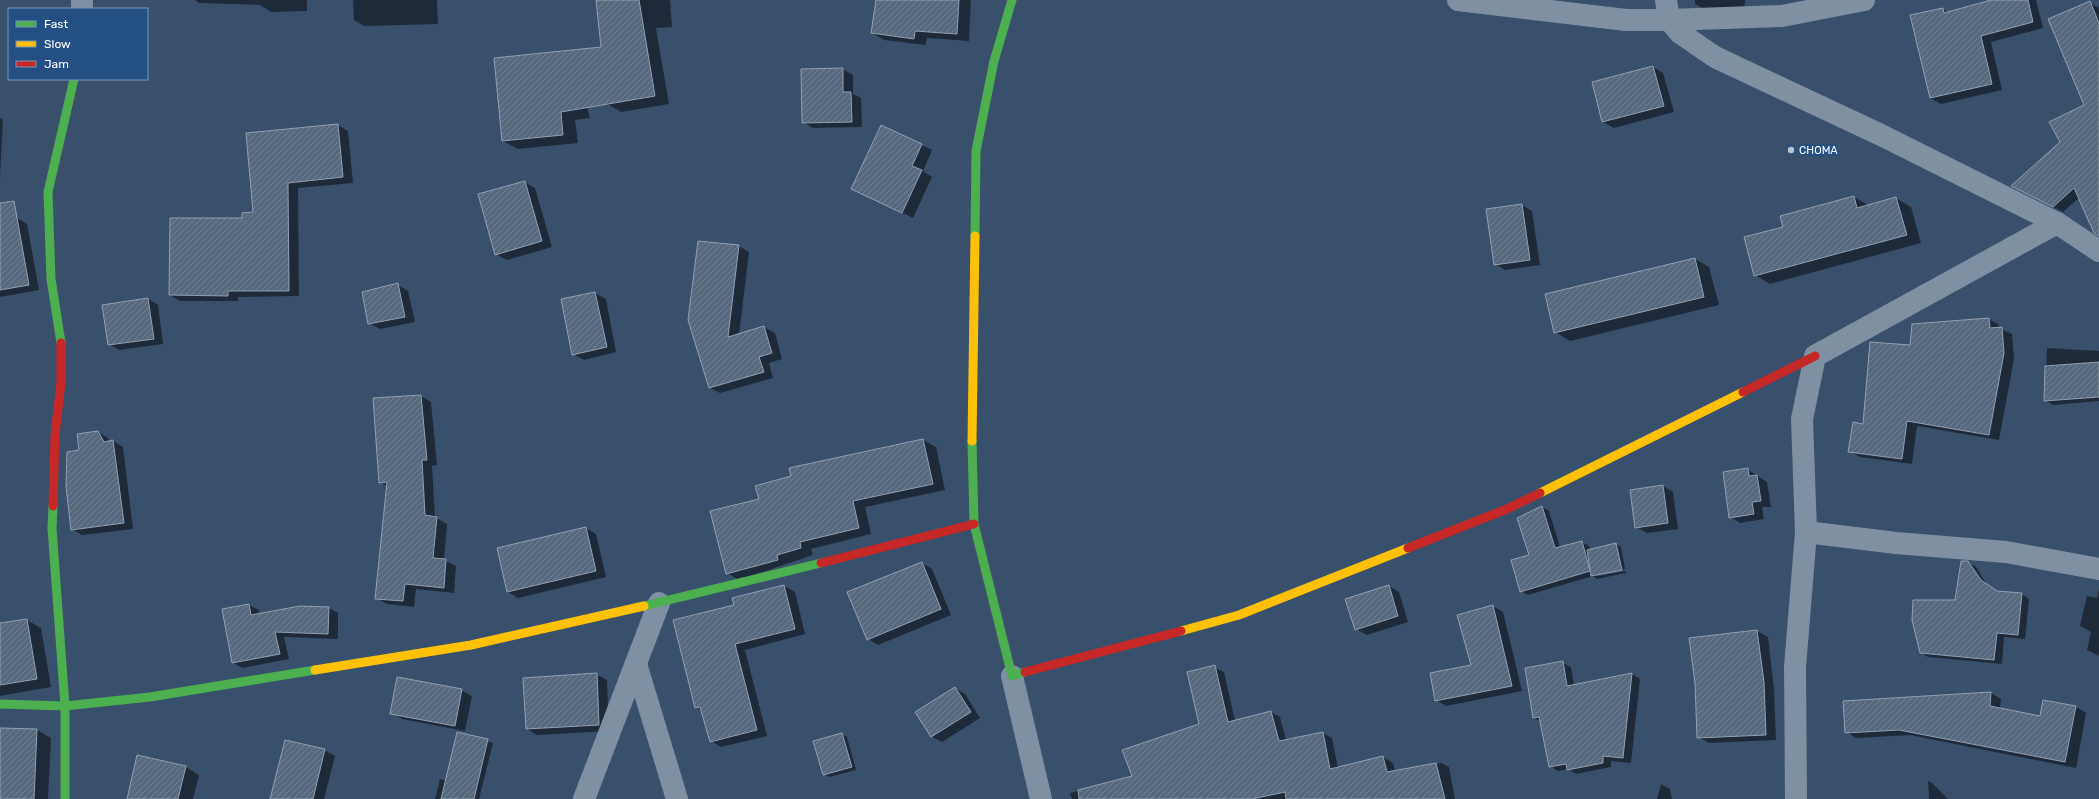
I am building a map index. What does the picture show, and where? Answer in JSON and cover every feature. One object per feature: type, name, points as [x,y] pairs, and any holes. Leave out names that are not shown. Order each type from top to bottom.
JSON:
[{"type":"street","points":[[1012,0],[994,61],[976,150],[972,416],[974,524],[1041,799]]},
{"type":"street","points":[[1458,0],[1626,20],[1667,10],[1782,16],[1864,0]]},
{"type":"street","points":[[1667,10],[1680,33],[1715,57],[1881,135],[2057,223],[2099,251]]},
{"type":"street","points":[[65,799],[65,706],[52,528],[55,435],[61,382],[61,340],[51,279],[48,192],[74,80]]},
{"type":"street","points":[[1012,676],[1239,615],[1507,510],[1815,356],[2057,223]]},
{"type":"street","points":[[1796,799],[1795,667],[1806,532],[1802,419],[1815,356]]},
{"type":"street","points":[[0,704],[65,706],[150,697],[471,645],[660,603],[974,524]]},
{"type":"street","points":[[1806,532],[1896,544],[2006,552],[2099,569]]},
{"type":"street","points":[[584,799],[660,603]]},
{"type":"street","points":[[636,664],[677,799]]},
{"type":"building","points":[[596,0],[639,0],[655,96],[561,112],[563,135],[502,141],[494,58],[601,47]]},
{"type":"building","points":[[876,0],[959,0],[957,34],[915,31],[914,39],[871,33]]},
{"type":"building","points":[[1991,0],[2028,0],[2033,22],[1981,36],[1992,84],[1930,98],[1910,15],[1943,8],[1944,13]]},
{"type":"building","points":[[2090,1],[2099,23],[2099,236],[2094,233],[2074,188],[2053,207],[2011,186],[2060,142],[2049,122],[2084,105],[2048,19]]},
{"type":"building","points":[[1653,66],[1664,106],[1602,122],[1592,82]]},
{"type":"building","points":[[843,68],[843,92],[851,92],[852,122],[802,123],[801,69]]},
{"type":"building","points":[[338,124],[343,177],[288,183],[289,291],[228,291],[228,296],[169,295],[170,218],[242,218],[242,213],[253,212],[246,133]]},
{"type":"building","points":[[881,125],[922,144],[912,166],[922,170],[902,213],[851,189]]},
{"type":"building","points":[[525,181],[542,241],[495,255],[478,194]]},
{"type":"building","points":[[1854,196],[1857,208],[1896,197],[1907,235],[1754,276],[1744,237],[1783,227],[1780,216]]},
{"type":"building","points":[[14,201],[29,285],[0,290],[0,203]]},
{"type":"building","points":[[1522,204],[1530,260],[1494,265],[1486,209]]},
{"type":"building","points":[[698,241],[739,245],[728,337],[764,326],[772,353],[759,357],[764,372],[709,388],[688,320]]},
{"type":"building","points":[[1695,258],[1704,297],[1554,333],[1545,294]]},
{"type":"building","points":[[398,283],[405,317],[368,324],[362,292]]},
{"type":"building","points":[[595,292],[607,347],[572,355],[561,299]]},
{"type":"building","points":[[148,298],[154,339],[108,345],[102,305]]},
{"type":"building","points":[[1989,318],[1990,328],[2002,327],[2004,353],[1989,435],[1907,421],[1902,459],[1848,452],[1853,422],[1863,424],[1870,342],[1910,345],[1912,324]]},
{"type":"building","points":[[2099,362],[2099,397],[2044,401],[2045,366]]},
{"type":"building","points":[[421,395],[427,460],[422,460],[425,515],[437,517],[433,558],[446,559],[444,588],[405,584],[403,601],[375,599],[387,482],[379,483],[373,398]]},
{"type":"building","points":[[98,431],[104,442],[113,440],[124,523],[71,530],[66,487],[67,452],[79,450],[77,434]]},
{"type":"building","points":[[923,439],[933,484],[853,501],[859,528],[800,542],[801,548],[777,555],[778,560],[726,574],[710,511],[759,499],[755,486],[791,476],[789,468]]},
{"type":"building","points":[[1748,468],[1749,476],[1757,475],[1761,501],[1752,502],[1754,514],[1729,518],[1723,472]]},
{"type":"building","points":[[1663,485],[1668,523],[1635,528],[1630,490]]},
{"type":"building","points":[[1542,506],[1555,548],[1582,541],[1590,571],[1520,592],[1511,560],[1529,555],[1517,518]]},
{"type":"building","points":[[586,527],[596,571],[507,592],[497,548]]},
{"type":"building","points":[[1616,543],[1622,570],[1591,576],[1587,550]]},
{"type":"building","points":[[1961,561],[1968,561],[1981,580],[1997,591],[2022,593],[2018,635],[1997,633],[1994,660],[1920,653],[1912,620],[1913,600],[1955,600]]},
{"type":"building","points":[[922,562],[941,609],[867,640],[847,592]]},
{"type":"building","points":[[784,585],[795,629],[735,644],[757,730],[710,742],[700,707],[695,708],[673,620],[734,605],[732,598]]},
{"type":"building","points":[[1389,585],[1398,616],[1355,630],[1345,599]]},
{"type":"building","points":[[249,604],[251,615],[300,606],[329,607],[328,634],[275,632],[280,654],[232,663],[222,609]]},
{"type":"building","points":[[1493,605],[1512,686],[1435,701],[1430,673],[1471,665],[1457,615]]},
{"type":"building","points":[[27,619],[37,679],[0,685],[0,623]]},
{"type":"building","points":[[1757,630],[1764,682],[1766,735],[1697,738],[1695,683],[1689,638]]},
{"type":"building","points":[[1563,661],[1567,686],[1632,673],[1623,758],[1603,756],[1603,763],[1567,770],[1566,764],[1549,767],[1539,717],[1533,718],[1525,668]]},
{"type":"building","points":[[1215,665],[1228,722],[1271,711],[1279,741],[1323,732],[1330,769],[1383,756],[1387,772],[1436,763],[1445,799],[1286,799],[1285,792],[1252,799],[1079,799],[1078,790],[1132,776],[1122,750],[1199,724],[1187,672]]},
{"type":"building","points":[[597,673],[599,725],[526,729],[523,678]]},
{"type":"building","points":[[397,677],[462,689],[455,726],[390,714]]},
{"type":"building","points":[[955,687],[971,712],[931,737],[915,712]]},
{"type":"building","points":[[1991,692],[1990,706],[2040,716],[2043,700],[2076,706],[2065,762],[1899,730],[1845,733],[1843,701]]},
{"type":"building","points":[[0,728],[37,729],[34,799],[0,799]]},
{"type":"building","points":[[457,732],[488,739],[474,799],[441,799]]},
{"type":"building","points":[[842,733],[852,767],[823,775],[813,741]]},
{"type":"building","points":[[285,740],[325,749],[313,799],[270,799]]},
{"type":"building","points":[[137,755],[186,766],[178,799],[127,799]]},
{"type":"traffic: fast","points":[[975,236],[976,151],[994,61],[1012,0]]},
{"type":"traffic: fast","points":[[61,343],[51,279],[48,192],[74,80]]},
{"type":"traffic: fast","points":[[972,441],[974,524],[1012,676],[1025,672]]},
{"type":"traffic: fast","points":[[53,506],[52,528],[65,706],[65,799]]},
{"type":"traffic: fast","points":[[644,606],[821,563]]},
{"type":"traffic: fast","points":[[0,704],[65,706],[150,697],[315,670]]},
{"type":"traffic: slow","points":[[972,441],[975,236]]},
{"type":"traffic: slow","points":[[1540,493],[1743,392]]},
{"type":"traffic: slow","points":[[1181,631],[1239,615],[1408,548]]},
{"type":"traffic: slow","points":[[315,670],[471,645],[644,606]]},
{"type":"traffic: jam","points":[[53,506],[55,435],[61,382],[61,343]]},
{"type":"traffic: jam","points":[[1743,392],[1815,356]]},
{"type":"traffic: jam","points":[[1408,548],[1507,509],[1540,493]]},
{"type":"traffic: jam","points":[[821,563],[974,524]]},
{"type":"traffic: jam","points":[[1025,672],[1181,631]]},
{"type":"place","name":"CHOMA","points":[[1791,150]]}]
